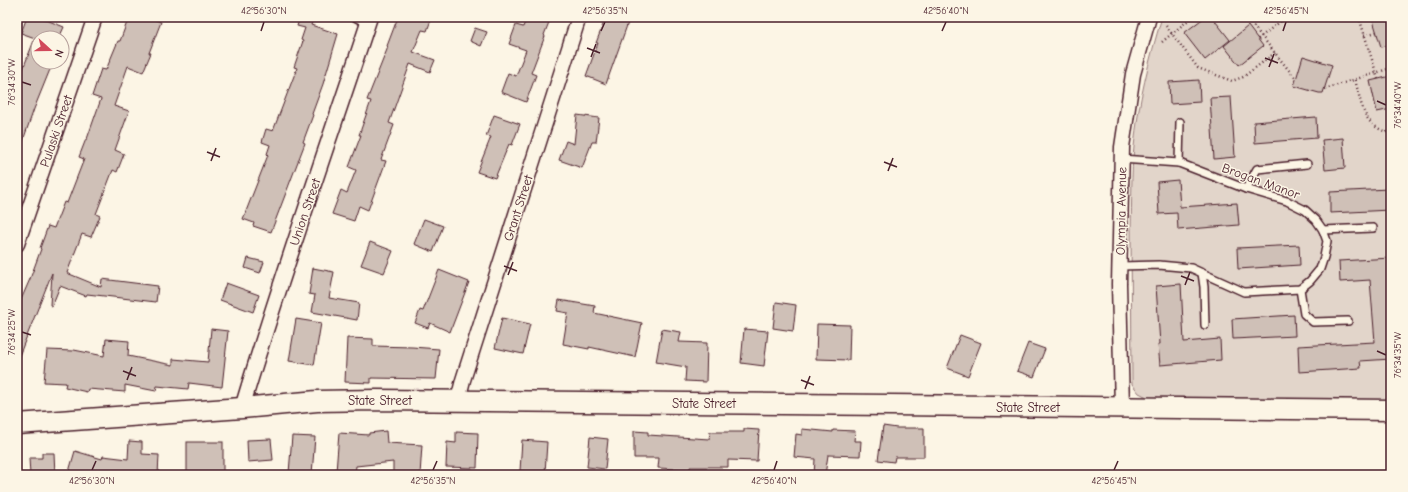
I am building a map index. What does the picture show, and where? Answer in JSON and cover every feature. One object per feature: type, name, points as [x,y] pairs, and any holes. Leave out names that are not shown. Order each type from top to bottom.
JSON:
[{"type":"main road","name":"State Street","points":[[17,424],[75,421],[317,401],[458,400],[1391,410]]},
{"type":"street","name":"Pulaski Street","points":[[17,244],[96,17]]},
{"type":"street","name":"Grant Street","points":[[458,400],[463,380],[579,17]]},
{"type":"street","name":"Olympia Avenue","points":[[1122,408],[1120,266],[1121,159],[1133,74],[1149,17]]},
{"type":"street","name":"Union Street","points":[[242,408],[287,265],[318,177],[369,20]]},
{"type":"lane","points":[[355,17],[369,20]]},
{"type":"lane","points":[[1179,163],[1180,122]]},
{"type":"lane","name":"Brogan Manor","points":[[1121,159],[1179,163],[1246,189],[1287,201],[1305,210],[1316,220],[1323,230]]},
{"type":"lane","points":[[1246,189],[1257,169],[1307,164]]},
{"type":"lane","points":[[1120,266],[1191,268],[1244,292],[1300,289],[1310,281],[1320,269],[1327,241],[1323,230],[1373,228]]},
{"type":"lane","points":[[1202,273],[1205,325]]},
{"type":"lane","points":[[1300,289],[1304,314],[1313,322],[1348,321]]},
{"type":"path","points":[[1162,42],[1192,17]]},
{"type":"path","points":[[1246,17],[1296,79]]},
{"type":"path","points":[[1258,39],[1286,17]]},
{"type":"path","points":[[1359,17],[1378,79]]},
{"type":"path","points":[[1166,26],[1198,68],[1232,80],[1243,77],[1275,53]]},
{"type":"path","points":[[1364,35],[1376,32]]},
{"type":"path","points":[[1325,89],[1391,68]]},
{"type":"path","points":[[1354,80],[1366,116],[1370,122],[1382,130],[1391,133]]},
{"type":"shaded area","points":[[1162,17],[1391,17],[1391,400],[1149,398],[1139,393],[1132,384],[1131,229],[1133,157],[1141,98],[1148,65]]},
{"type":"building","points":[[27,17],[39,17],[64,27],[63,30],[30,30],[30,36],[21,33]]},
{"type":"building","points":[[129,17],[148,17],[161,22],[143,72],[128,66],[114,106],[129,111],[115,150],[124,154],[117,172],[113,170],[96,214],[100,216],[91,237],[82,234],[67,273],[101,287],[102,279],[158,286],[156,302],[87,294],[86,296],[60,286],[52,306],[50,305],[52,273],[17,361],[17,301],[20,302],[30,279],[48,226],[54,228],[64,202],[67,203],[84,159],[79,157],[101,99],[92,96],[101,69],[106,70],[118,41],[120,41]]},
{"type":"building","points":[[300,17],[314,17],[311,25],[338,34],[303,142],[305,143],[271,232],[253,226],[254,223],[243,219],[268,155],[270,145],[262,142],[266,129],[273,131],[297,68],[294,67],[303,41],[301,40],[305,28],[297,26]]},
{"type":"building","points":[[398,17],[432,17],[427,31],[422,30],[413,52],[435,60],[430,72],[410,64],[389,123],[394,125],[381,160],[386,161],[368,210],[359,206],[354,221],[332,214],[341,190],[347,193],[356,170],[349,167],[361,135],[359,135],[371,101],[367,100]]},
{"type":"building","points":[[527,17],[551,17],[531,73],[536,75],[526,102],[501,92],[508,73],[516,76],[526,50],[509,44],[516,25],[523,27]]},
{"type":"building","points":[[606,17],[630,17],[606,84],[586,76]]},
{"type":"building","points":[[1205,17],[1212,17],[1230,40],[1205,60],[1184,33]]},
{"type":"building","points":[[1372,17],[1391,17],[1391,44],[1381,47]]},
{"type":"building","points":[[1248,26],[1263,46],[1239,65],[1224,46]]},
{"type":"building","points":[[475,28],[487,32],[481,46],[470,41]]},
{"type":"building","points":[[30,51],[30,70],[50,70],[19,152],[17,151],[17,84]]},
{"type":"building","points":[[1303,56],[1332,65],[1323,93],[1294,86]]},
{"type":"building","points":[[1391,76],[1391,109],[1377,112],[1370,81]]},
{"type":"building","points":[[1199,80],[1200,102],[1170,104],[1169,82]]},
{"type":"building","points":[[1231,97],[1235,157],[1214,159],[1210,98]]},
{"type":"building","points":[[494,115],[520,124],[512,145],[509,144],[495,178],[477,172],[491,137],[486,136]]},
{"type":"building","points":[[577,115],[599,118],[596,142],[592,142],[582,168],[559,160],[566,141],[574,144]]},
{"type":"building","points":[[1316,117],[1317,138],[1255,143],[1254,122]]},
{"type":"building","points":[[1343,138],[1345,168],[1325,170],[1322,140]]},
{"type":"building","points":[[1178,180],[1180,207],[1237,203],[1239,225],[1178,230],[1177,213],[1159,214],[1157,182]]},
{"type":"building","points":[[1389,189],[1390,210],[1330,213],[1330,192]]},
{"type":"building","points":[[424,219],[443,226],[433,252],[414,244]]},
{"type":"building","points":[[370,242],[393,251],[384,273],[361,265]]},
{"type":"building","points":[[1299,245],[1300,265],[1238,269],[1237,248]]},
{"type":"building","points":[[248,258],[264,262],[260,273],[245,268]]},
{"type":"building","points":[[1391,258],[1391,359],[1360,361],[1361,368],[1299,372],[1298,346],[1375,342],[1370,280],[1340,282],[1339,261]]},
{"type":"building","points":[[313,268],[334,272],[329,298],[359,303],[357,320],[312,312],[315,295],[309,294]]},
{"type":"building","points":[[439,270],[469,282],[450,332],[430,323],[428,328],[415,323],[420,310],[423,311]]},
{"type":"building","points":[[226,283],[259,295],[253,312],[220,300]]},
{"type":"building","points":[[1181,284],[1184,342],[1220,339],[1221,360],[1160,365],[1156,286]]},
{"type":"building","points":[[559,300],[595,306],[594,313],[642,323],[635,357],[589,347],[589,349],[563,344],[568,313],[557,311]]},
{"type":"building","points":[[776,302],[796,305],[793,331],[773,328]]},
{"type":"building","points":[[1294,315],[1295,336],[1233,339],[1232,319]]},
{"type":"building","points":[[502,318],[530,324],[523,354],[495,348]]},
{"type":"building","points":[[296,319],[321,323],[314,365],[289,361]]},
{"type":"building","points":[[817,324],[850,325],[849,360],[816,359]]},
{"type":"building","points":[[211,329],[228,331],[222,387],[189,383],[188,389],[157,386],[156,391],[125,385],[125,392],[88,389],[87,392],[65,387],[66,383],[44,382],[47,350],[74,350],[104,356],[106,339],[129,341],[128,356],[173,365],[173,359],[208,362]]},
{"type":"building","points":[[662,329],[681,332],[679,342],[707,343],[706,382],[685,381],[686,367],[656,362]]},
{"type":"building","points":[[744,329],[768,331],[764,366],[741,363]]},
{"type":"building","points":[[960,335],[981,343],[968,376],[947,368]]},
{"type":"building","points":[[347,338],[373,339],[373,346],[439,349],[436,379],[371,378],[371,383],[345,382]]},
{"type":"building","points":[[1028,343],[1045,349],[1034,377],[1017,371]]},
{"type":"building","points":[[883,426],[897,428],[924,428],[924,457],[895,457],[894,462],[878,460]]},
{"type":"building","points":[[744,429],[759,430],[757,461],[728,460],[728,467],[690,467],[690,470],[658,468],[659,458],[634,458],[634,431],[648,432],[648,435],[709,439],[710,432],[744,432]]},
{"type":"building","points":[[802,429],[833,432],[833,430],[855,431],[854,441],[861,441],[860,456],[828,455],[825,475],[814,475],[815,459],[794,457],[796,434],[802,435]]},
{"type":"building","points":[[386,431],[387,443],[422,445],[420,475],[393,475],[393,462],[356,466],[355,473],[336,472],[339,433],[369,435],[369,433]]},
{"type":"building","points":[[456,432],[478,433],[477,468],[446,467],[447,442],[456,443]]},
{"type":"building","points":[[292,436],[315,437],[312,474],[289,473]]},
{"type":"building","points":[[590,437],[608,439],[605,469],[587,467]]},
{"type":"building","points":[[271,439],[273,460],[248,462],[247,440]]},
{"type":"building","points":[[522,440],[547,442],[545,473],[520,471]]},
{"type":"building","points":[[129,441],[142,442],[142,454],[159,455],[158,475],[122,472],[121,475],[68,475],[75,451],[102,459],[103,456],[128,459]]},
{"type":"building","points":[[187,442],[223,442],[223,475],[187,475]]},
{"type":"building","points":[[42,453],[54,453],[55,475],[30,475],[29,458],[42,458]]}]
